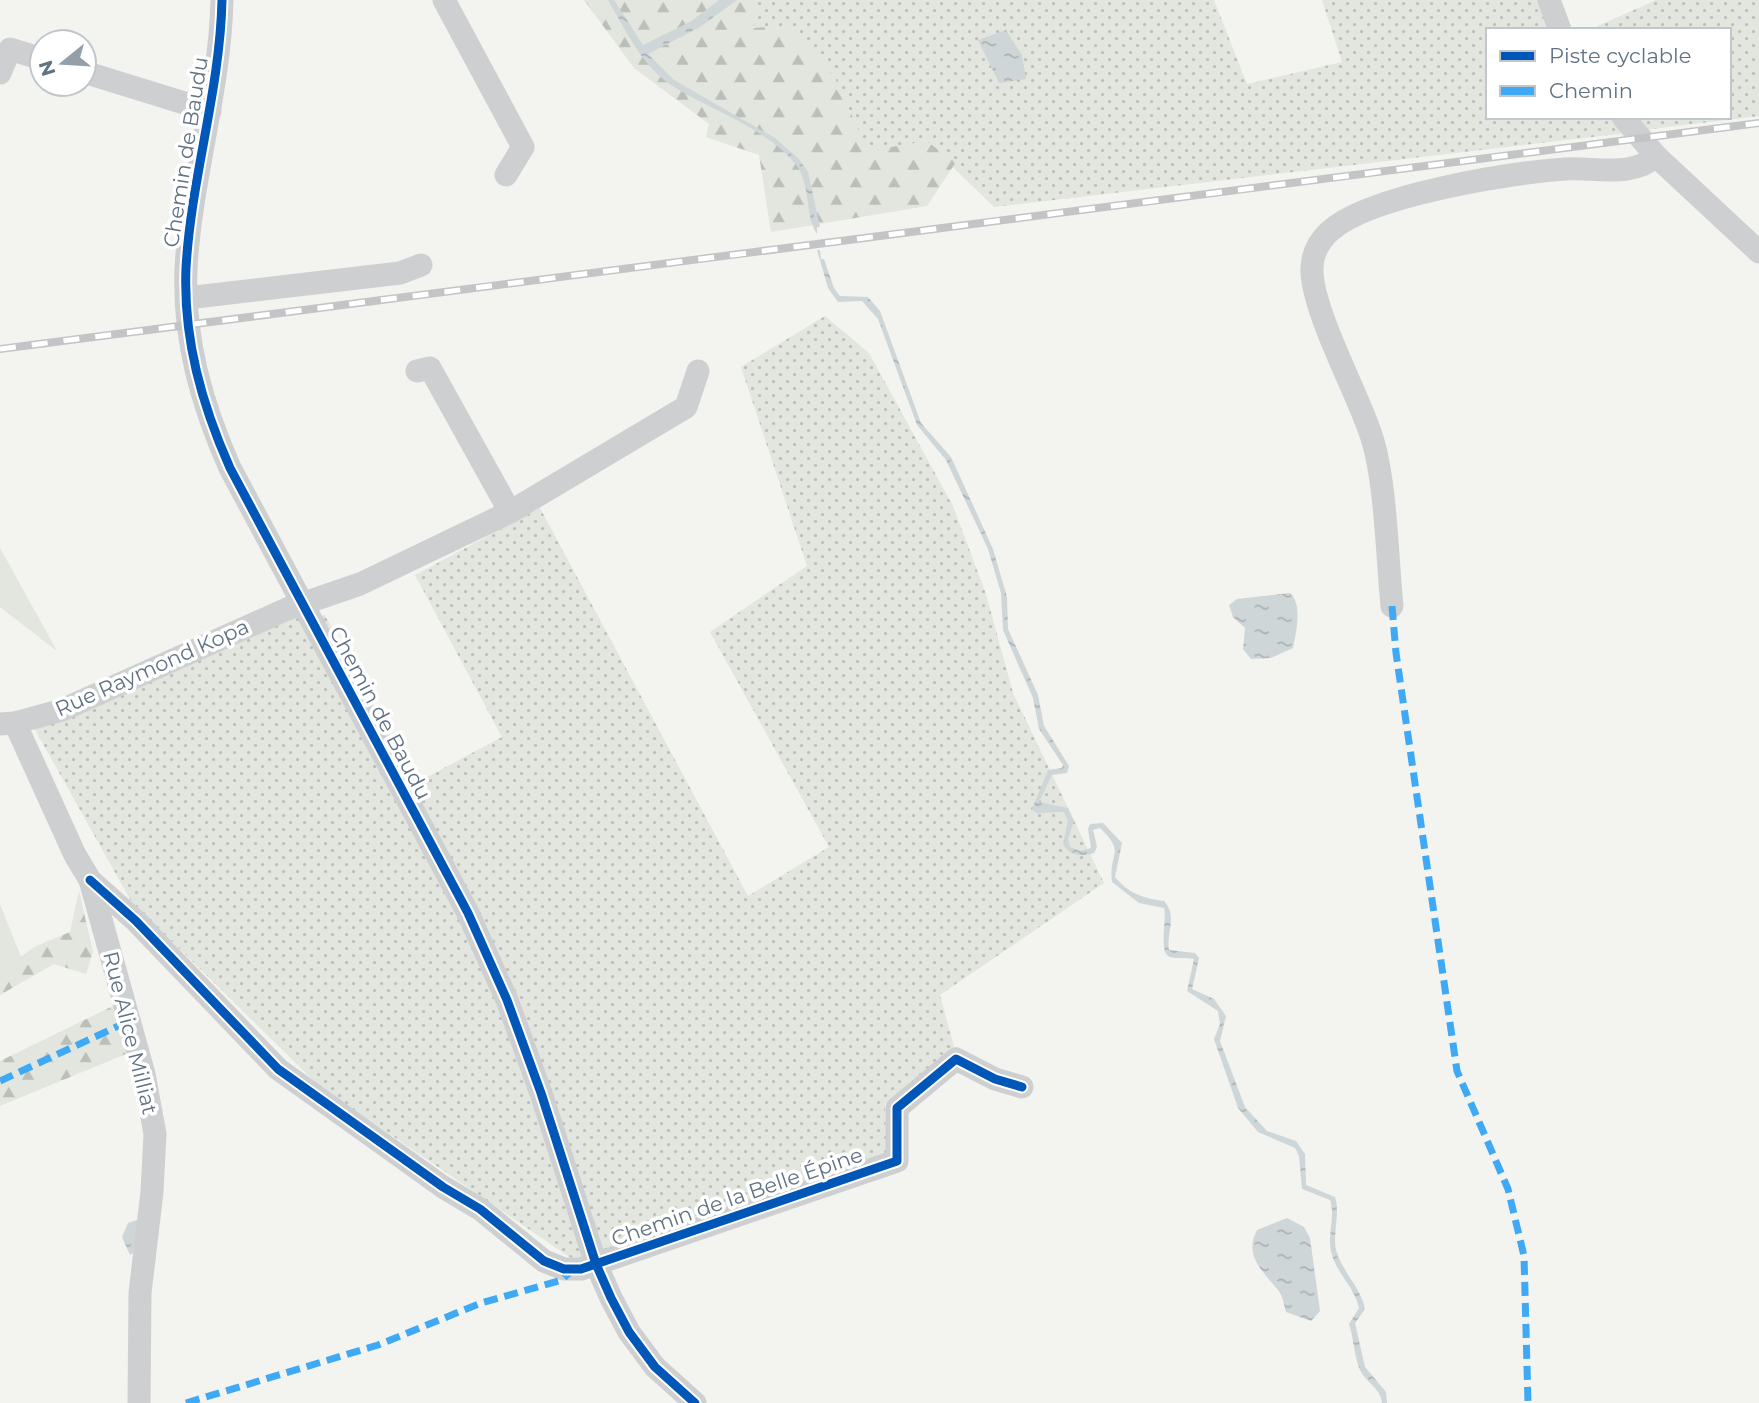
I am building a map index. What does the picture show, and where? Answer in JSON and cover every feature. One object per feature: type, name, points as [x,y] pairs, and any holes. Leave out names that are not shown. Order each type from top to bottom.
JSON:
[{"type":"street","name":"Chemin de Baudu","points":[[222,0],[221,41],[188,249],[187,298],[191,348],[213,429],[301,603],[468,913],[507,1000],[541,1093],[596,1264],[629,1332],[655,1367],[695,1403]]},
{"type":"street","points":[[444,0],[523,147],[506,175]]},
{"type":"street","points":[[1549,0],[1559,28]]},
{"type":"street","points":[[0,74],[10,49],[28,55]]},
{"type":"street","points":[[98,76],[210,111]]},
{"type":"street","points":[[1625,119],[1656,156],[1759,252]]},
{"type":"street","points":[[1392,606],[1371,435],[1317,299],[1312,275],[1312,257],[1320,241],[1345,220],[1407,198],[1507,176],[1564,169],[1636,168],[1656,156]]},
{"type":"street","points":[[187,298],[400,273],[421,265]]},
{"type":"street","points":[[417,371],[430,368],[510,512]]},
{"type":"street","name":"Rue Raymond Kopa","points":[[8,723],[62,710],[110,690],[301,603],[360,584],[510,512],[686,407],[698,372]]},
{"type":"street","name":"Rue Alice Milliat","points":[[8,723],[90,880],[144,1074],[155,1134],[152,1192],[140,1293],[139,1403]]},
{"type":"street","points":[[90,880],[136,920],[278,1069],[443,1187],[480,1209],[544,1261],[564,1269],[581,1269],[596,1264]]},
{"type":"street","name":"Chemin de la Belle Épine","points":[[596,1264],[897,1161],[897,1108],[956,1059],[995,1079],[1022,1087]]},
{"type":"green space","points":[[584,0],[758,0],[753,28],[788,26],[835,78],[868,151],[926,141],[956,162],[927,206],[771,232],[759,155],[706,137],[709,124],[634,68]]},
{"type":"green space","points":[[732,0],[1214,0],[1247,84],[1342,62],[1322,0],[1539,0],[1552,28],[1486,28],[1486,119],[1616,119],[1627,133],[994,207],[926,141],[866,155],[753,29]]},
{"type":"green space","points":[[1656,0],[1759,0],[1759,116],[1644,130],[1637,119],[1731,119],[1731,28],[1593,28]]},
{"type":"green space","points":[[825,316],[869,353],[953,506],[986,594],[1013,693],[1104,883],[940,995],[955,1050],[885,1104],[887,1155],[574,1260],[318,1085],[131,901],[33,726],[291,617],[325,615],[416,783],[502,737],[415,575],[540,508],[748,896],[829,847],[710,632],[807,566],[741,367]]},
{"type":"green space","points":[[0,548],[57,651],[0,607]]},
{"type":"green space","points":[[79,891],[93,952],[86,974],[54,964],[0,995],[0,971],[36,946],[70,932]]},
{"type":"green space","points":[[0,904],[21,957],[0,971]]},
{"type":"green space","points":[[115,1005],[126,1054],[0,1106],[0,1061]]},
{"type":"water","points":[[608,0],[614,0],[643,45],[690,22],[719,0],[737,0],[700,27],[648,54],[674,80],[775,138],[798,158],[808,172],[820,227],[817,227],[817,234],[810,217],[803,178],[793,161],[751,128],[686,94],[661,77],[635,46]]},
{"type":"water","points":[[1006,30],[1022,55],[1026,79],[999,83],[978,40]]},
{"type":"water","points":[[817,250],[820,250],[821,259],[824,259],[834,288],[840,296],[868,297],[880,311],[921,423],[951,457],[993,549],[1007,597],[1008,629],[1038,695],[1044,726],[1069,766],[1067,773],[1052,775],[1039,802],[1068,808],[1074,821],[1068,839],[1070,847],[1080,851],[1091,848],[1088,829],[1090,824],[1103,823],[1122,843],[1115,877],[1137,894],[1164,901],[1171,919],[1169,950],[1195,953],[1199,958],[1192,989],[1214,999],[1226,1016],[1220,1041],[1245,1107],[1267,1131],[1296,1141],[1305,1154],[1306,1185],[1335,1197],[1335,1246],[1365,1309],[1355,1323],[1365,1367],[1386,1392],[1387,1403],[1382,1403],[1379,1393],[1358,1365],[1349,1324],[1359,1308],[1330,1248],[1330,1200],[1302,1189],[1299,1156],[1295,1148],[1258,1132],[1238,1108],[1214,1039],[1220,1024],[1218,1011],[1187,991],[1194,959],[1173,958],[1166,954],[1164,908],[1139,903],[1112,882],[1115,849],[1100,828],[1093,830],[1097,847],[1094,853],[1076,854],[1063,844],[1068,821],[1064,812],[1036,813],[1032,809],[1048,770],[1062,768],[1063,765],[1039,729],[1033,698],[1003,630],[1001,593],[988,549],[946,460],[917,425],[878,319],[862,301],[838,302],[828,288]]},
{"type":"water","points":[[1290,593],[1297,611],[1293,648],[1271,658],[1251,659],[1243,649],[1245,628],[1233,617],[1229,605],[1237,599]]},
{"type":"water","points":[[143,1218],[133,1253],[130,1255],[122,1237],[128,1223]]},
{"type":"water","points":[[1287,1218],[1304,1227],[1310,1238],[1320,1311],[1311,1321],[1286,1312],[1280,1292],[1257,1263],[1252,1248],[1257,1230]]},
{"type":"railway","points":[[0,349],[1759,123]]},
{"type":"marked path","points":[[1392,606],[1396,653],[1457,1071],[1508,1189],[1524,1256],[1528,1403]]},
{"type":"marked path","points":[[0,1081],[129,1021]]},
{"type":"marked path","points":[[186,1403],[378,1345],[481,1303],[562,1280],[573,1269]]},
{"type":"cycle path","points":[[222,0],[216,68],[193,201],[186,268],[191,346],[211,420],[230,468],[468,913],[507,1000],[541,1093],[596,1264],[611,1298],[629,1332],[655,1367],[695,1403]]},
{"type":"cycle path","points":[[90,880],[136,921],[278,1069],[443,1187],[480,1209],[544,1261],[564,1269],[581,1269],[897,1161],[897,1108],[956,1059],[995,1079],[1022,1087]]}]
